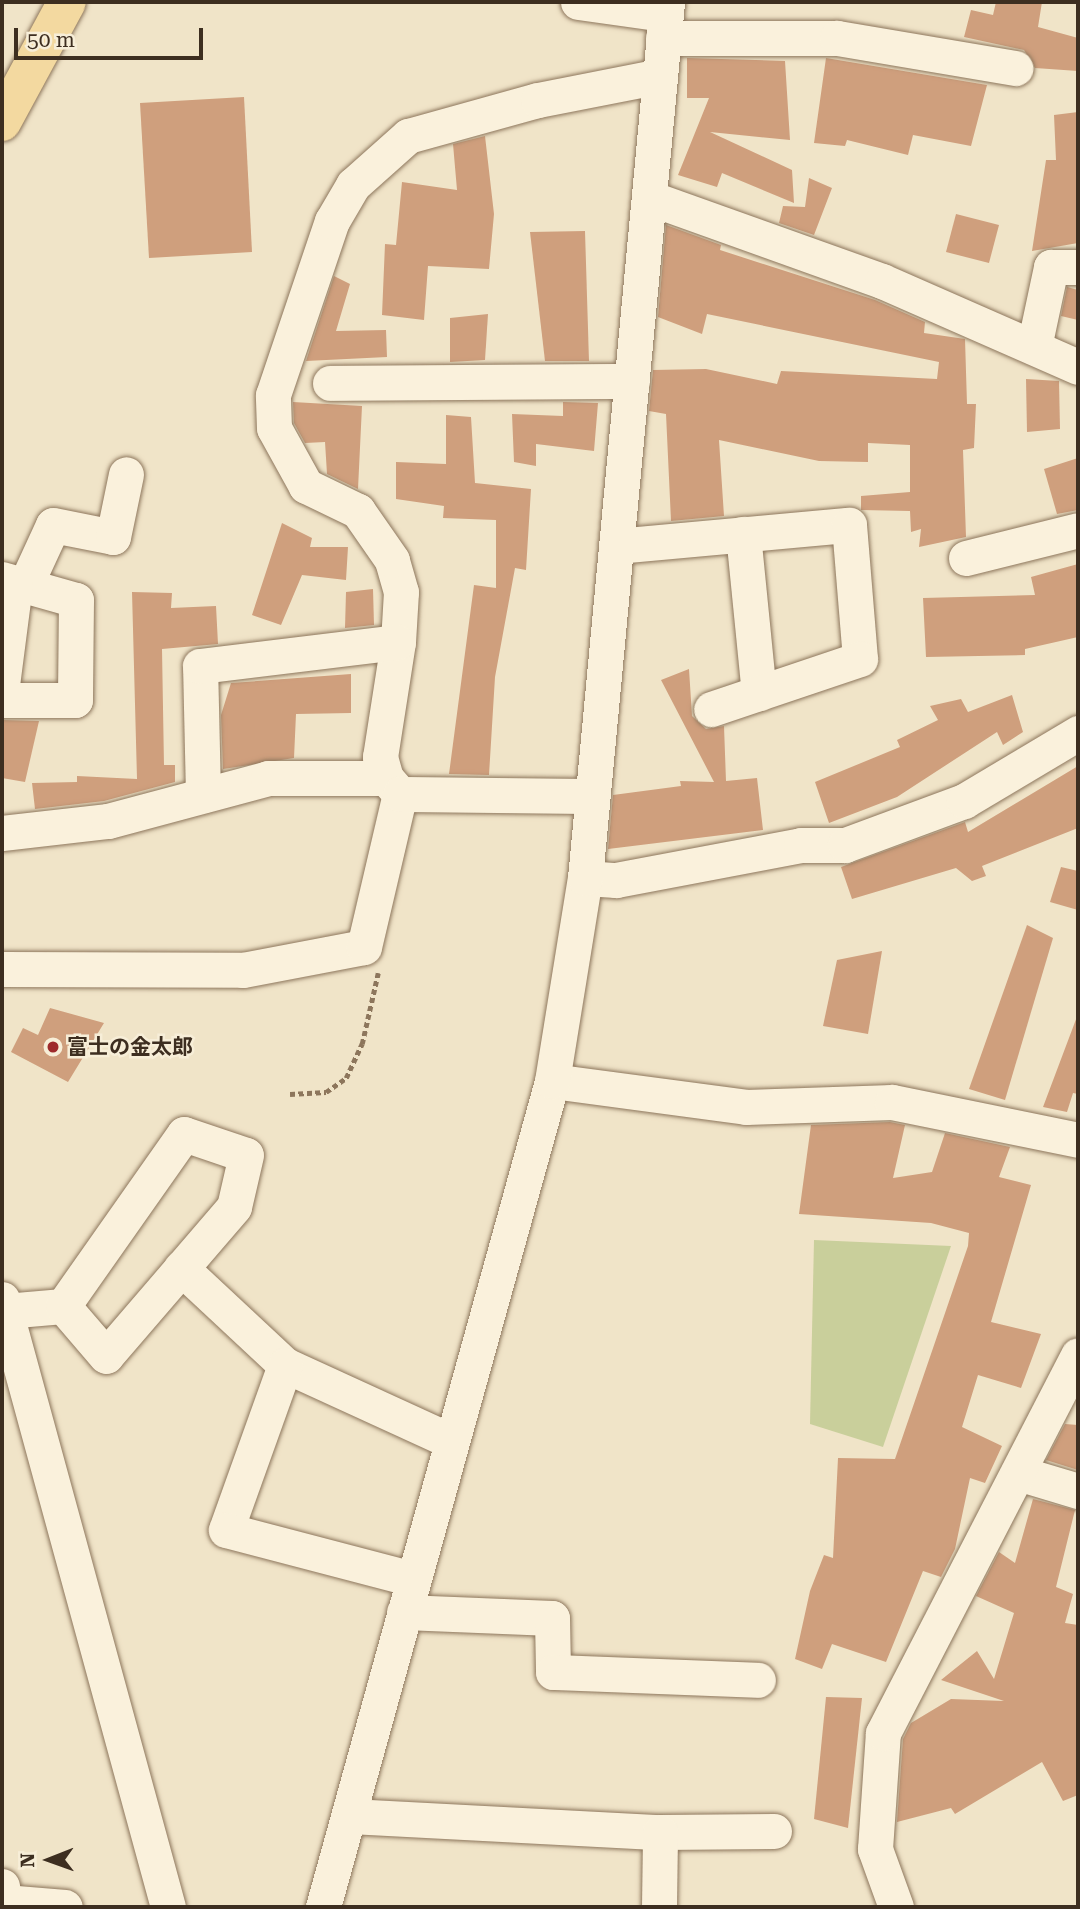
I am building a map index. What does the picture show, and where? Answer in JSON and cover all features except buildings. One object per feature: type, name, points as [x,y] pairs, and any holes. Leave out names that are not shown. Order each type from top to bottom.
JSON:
[{"type":"main road","points":[[2,122],[67,2]]},
{"type":"street","points":[[578,2],[665,18],[837,38],[1015,68]]},
{"type":"street","points":[[323,1907],[552,1081],[585,878],[665,18]]},
{"type":"street","points":[[2,969],[243,970],[364,947],[393,786],[384,710],[398,642],[401,592],[377,533],[358,511],[306,486],[274,428],[273,395],[332,221],[354,185],[408,136],[538,100],[660,76]]},
{"type":"street","points":[[650,198],[882,281],[1078,367]]},
{"type":"street","points":[[1034,347],[1051,267],[1078,268]]},
{"type":"street","points":[[330,383],[632,382]]},
{"type":"street","points":[[2,685],[14,584],[53,525],[113,537],[126,474]]},
{"type":"street","points":[[616,546],[849,525],[860,659],[711,709]]},
{"type":"street","points":[[966,558],[1078,530]]},
{"type":"street","points":[[743,534],[759,693]]},
{"type":"street","points":[[2,700],[75,700],[76,600],[14,584]]},
{"type":"street","points":[[203,795],[200,666],[398,642]]},
{"type":"street","points":[[585,878],[616,880],[801,845],[845,845],[964,802],[1078,733]]},
{"type":"street","points":[[2,833],[108,821],[268,778],[592,796]]},
{"type":"street","points":[[552,1081],[747,1107],[892,1102],[1078,1140]]},
{"type":"street","points":[[63,1306],[184,1134],[246,1155],[234,1207],[106,1356],[63,1306],[4,1305],[168,1907]]},
{"type":"street","points":[[181,1268],[285,1365],[451,1441]]},
{"type":"street","points":[[896,1907],[875,1849],[883,1733],[1078,1355]]},
{"type":"street","points":[[285,1365],[226,1530],[408,1596],[552,1618],[553,1672],[758,1680]]},
{"type":"street","points":[[1017,1473],[1078,1491]]},
{"type":"street","points":[[350,1815],[660,1832],[774,1831]]},
{"type":"street","points":[[659,1907],[660,1832]]},
{"type":"street","points":[[2,1886],[4,1902],[65,1907]]},
{"type":"green space","points":[[814,1240],[951,1246],[883,1447],[810,1424]]},
{"type":"place","name":"富士の金太郎","points":[[53,1047]]}]
